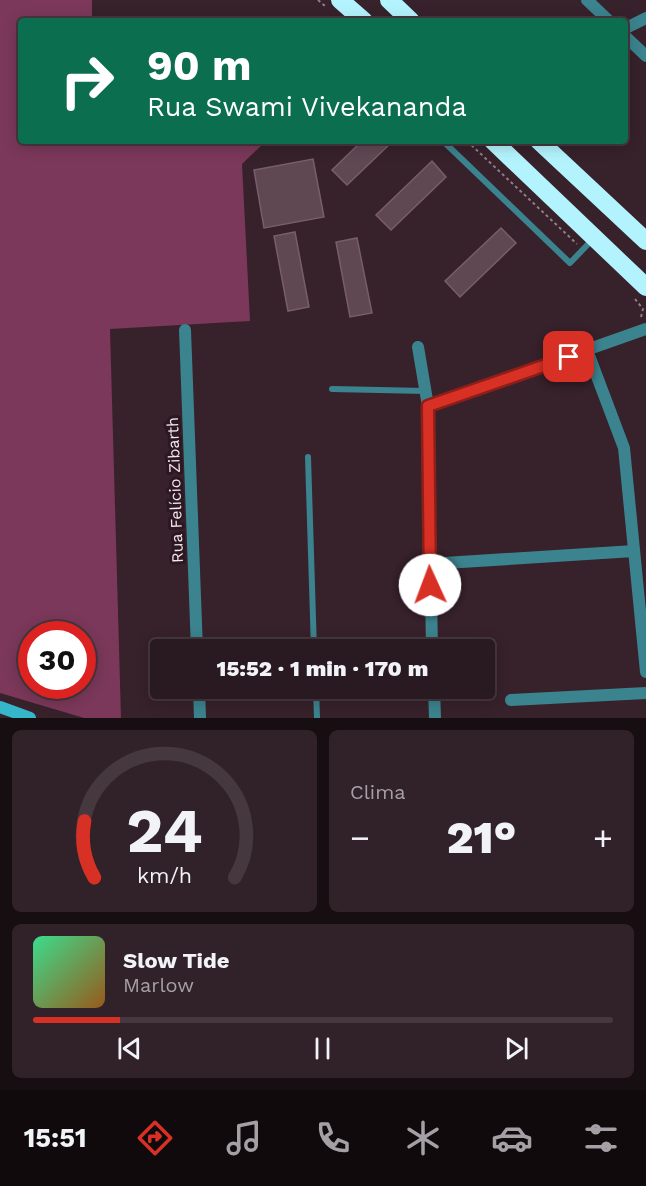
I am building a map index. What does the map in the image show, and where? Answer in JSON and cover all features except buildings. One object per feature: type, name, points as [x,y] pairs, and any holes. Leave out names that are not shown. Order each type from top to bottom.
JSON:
[{"type":"highway","points":[[340,0],[361,18]]},
{"type":"highway","points":[[389,0],[408,18]]},
{"type":"highway","points":[[496,144],[589,244],[639,291]]},
{"type":"highway","points":[[542,144],[646,241]]},
{"type":"main road","points":[[0,707],[30,718]]},
{"type":"street","points":[[587,0],[606,18]]},
{"type":"street","points":[[628,27],[646,18]]},
{"type":"street","points":[[628,39],[646,56]]},
{"type":"street","points":[[428,406],[587,350],[643,323]]},
{"type":"street","name":"Rua Felício Zibarth","points":[[185,330],[198,639]]},
{"type":"street","points":[[418,347],[428,406],[432,639]]},
{"type":"street","points":[[587,350],[624,448],[646,672]]},
{"type":"street","points":[[429,564],[634,551]]},
{"type":"street","points":[[511,700],[646,693]]},
{"type":"street","points":[[199,699],[200,718]]},
{"type":"street","points":[[434,699],[435,718]]},
{"type":"lane","points":[[446,144],[570,263],[589,244]]},
{"type":"lane","points":[[332,389],[427,392]]},
{"type":"lane","points":[[308,457],[314,639]]},
{"type":"lane","points":[[316,699],[317,718]]},
{"type":"path","points":[[471,144],[589,244]]},
{"type":"path","points":[[639,291],[643,323]]},
{"type":"shaded area","points":[[0,0],[92,0],[92,18],[18,18],[18,144],[263,144],[242,164],[250,321],[110,329],[121,718],[84,718],[20,699],[96,699],[96,621],[18,621],[18,698],[0,693]]},
{"type":"route","points":[[430,585],[428,406],[569,357]]}]
